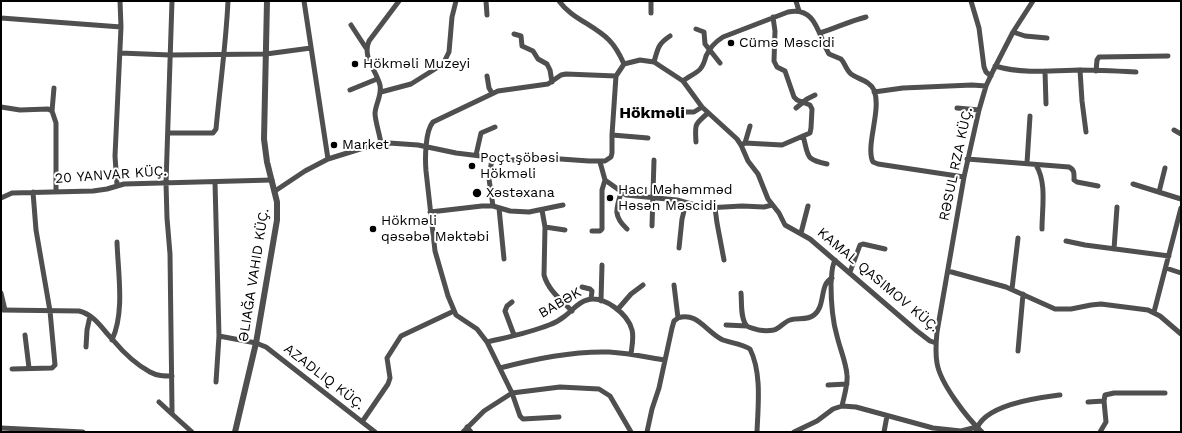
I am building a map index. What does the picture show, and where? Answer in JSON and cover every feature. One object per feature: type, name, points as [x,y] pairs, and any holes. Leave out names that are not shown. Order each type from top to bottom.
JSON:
[{"type":"street","points":[[117,185],[115,156],[121,27],[120,1]]},
{"type":"street","points":[[172,1],[166,183],[166,212],[170,254],[172,414]]},
{"type":"street","points":[[168,133],[213,133],[216,129],[226,39],[228,1]]},
{"type":"street","name":"ƏLIAĞA VAHID KÜÇ.","points":[[235,432],[256,343],[276,228],[278,206],[266,162],[264,139],[266,1]]},
{"type":"street","points":[[304,1],[328,159]]},
{"type":"street","points":[[366,48],[369,41],[399,1]]},
{"type":"street","points":[[380,92],[411,84],[443,64],[449,52],[452,17],[456,1]]},
{"type":"street","points":[[486,1],[487,15]]},
{"type":"street","points":[[651,1],[651,13]]},
{"type":"street","points":[[796,1],[799,11]]},
{"type":"street","points":[[972,1],[979,28],[984,67],[986,72],[991,76]]},
{"type":"street","name":"RƏSUL RZA KÜÇ.","points":[[936,344],[941,306],[967,159],[979,110],[986,86],[995,66],[1013,32],[1033,1]]},
{"type":"street","points":[[560,2],[566,9],[608,38],[615,46],[624,64]]},
{"type":"street","points":[[683,81],[701,68],[709,49],[716,41],[723,37],[788,12],[799,11],[808,14],[820,33],[829,54],[841,58],[848,71],[852,75],[868,82],[874,92],[876,105],[871,153],[873,162],[964,177]]},
{"type":"street","points":[[743,144],[782,145],[810,133],[812,128],[812,109],[810,105],[797,100],[794,97],[785,72],[775,64],[775,31],[773,17]]},
{"type":"street","points":[[820,33],[866,17]]},
{"type":"street","points":[[1,18],[121,27]]},
{"type":"street","points":[[351,25],[366,48],[367,55],[378,79],[380,92],[375,115],[381,144]]},
{"type":"street","points":[[696,29],[704,32],[705,44],[720,62]]},
{"type":"street","points":[[1013,32],[1025,36],[1047,38]]},
{"type":"street","points":[[514,34],[521,36],[522,46],[533,51],[538,59],[547,64],[550,70],[552,82]]},
{"type":"street","points":[[654,62],[661,42],[670,36]]},
{"type":"street","points":[[120,53],[170,55],[266,54],[311,48]]},
{"type":"street","points":[[1096,71],[1098,58],[1168,56]]},
{"type":"street","points":[[275,191],[305,170],[328,159],[344,153],[381,144],[398,143],[426,146],[492,158],[513,160],[556,158],[600,162],[608,159],[612,153],[616,76],[624,64],[640,60],[654,62],[683,81],[702,107],[743,144],[748,161],[758,174],[766,194],[785,225],[810,238],[920,334],[936,344],[936,362],[942,378],[976,429],[982,432]]},
{"type":"street","points":[[995,66],[1008,70],[1136,72]]},
{"type":"street","points":[[1080,70],[1086,132]]},
{"type":"street","points":[[1045,71],[1046,104]]},
{"type":"street","points":[[559,417],[524,419],[520,416],[512,393],[487,342],[477,329],[454,311],[435,251],[426,171],[426,146],[429,130],[433,122],[492,93],[548,84],[561,75],[566,74],[616,76]]},
{"type":"street","points":[[487,76],[489,88],[492,93]]},
{"type":"street","points":[[350,90],[378,79]]},
{"type":"street","points":[[874,92],[903,88],[972,85],[986,86]]},
{"type":"street","points":[[54,88],[52,111],[56,123],[56,192]]},
{"type":"street","points":[[796,108],[815,95]]},
{"type":"street","points":[[1,107],[26,110],[48,109],[52,111]]},
{"type":"street","points":[[677,112],[694,112],[702,107]]},
{"type":"street","points":[[957,108],[979,110]]},
{"type":"street","points":[[696,142],[695,127],[697,122],[708,113]]},
{"type":"street","points":[[1027,163],[1030,116]]},
{"type":"street","points":[[743,144],[750,126]]},
{"type":"street","points":[[476,155],[482,133],[495,127]]},
{"type":"street","points":[[1174,130],[1181,134]]},
{"type":"street","points":[[612,135],[648,138]]},
{"type":"street","points":[[803,136],[810,158],[813,161],[827,164]]},
{"type":"street","points":[[492,158],[489,179],[493,206]]},
{"type":"street","points":[[967,159],[1069,167],[1074,171],[1074,180],[1077,182],[1098,186]]},
{"type":"street","points":[[652,226],[654,160]]},
{"type":"street","points":[[592,231],[600,231],[602,229],[602,190],[605,180],[600,162]]},
{"type":"street","points":[[1036,165],[1040,172],[1042,186],[1042,228]]},
{"type":"street","points":[[1159,192],[1166,168]]},
{"type":"street","name":"20 YANVAR KÜÇ.","points":[[1,198],[12,193],[100,190],[117,185],[133,183],[272,180]]},
{"type":"street","points":[[605,180],[621,193],[626,195],[677,200],[700,207],[764,207],[772,205]]},
{"type":"street","points":[[215,182],[219,336],[216,382]]},
{"type":"street","points":[[1133,184],[1181,199]]},
{"type":"street","points":[[12,369],[52,368],[55,365],[50,311],[35,224],[33,192]]},
{"type":"street","points":[[621,193],[618,203],[617,216],[620,222],[627,228]]},
{"type":"street","points":[[679,248],[682,219],[686,203]]},
{"type":"street","points":[[430,212],[482,206],[493,206],[510,211],[529,212],[563,206]]},
{"type":"street","points":[[801,233],[808,206]]},
{"type":"street","points":[[1114,249],[1117,207]]},
{"type":"street","points":[[499,208],[504,258]]},
{"type":"street","points":[[715,208],[724,260]]},
{"type":"street","points":[[1154,312],[1170,256],[1181,208]]},
{"type":"street","points":[[542,210],[545,227],[545,281],[572,310]]},
{"type":"street","points":[[545,227],[565,230]]},
{"type":"street","points":[[1012,289],[1018,238]]},
{"type":"street","points":[[1066,241],[1085,245],[1170,256]]},
{"type":"street","points":[[112,340],[117,330],[120,310],[117,242]]},
{"type":"street","points":[[850,272],[860,245],[863,244],[885,249]]},
{"type":"street","points":[[835,260],[833,265],[831,301],[833,321],[846,370],[847,384],[842,406]]},
{"type":"street","points":[[601,301],[602,265]]},
{"type":"street","points":[[1166,268],[1181,273]]},
{"type":"street","points":[[948,271],[1012,289],[1046,306],[1062,310],[1101,304],[1144,309],[1154,312],[1181,334]]},
{"type":"street","points":[[726,325],[747,326],[765,331],[774,330],[788,320],[813,316],[818,311],[823,301],[825,284],[832,278]]},
{"type":"street","points":[[618,309],[631,294],[644,285]]},
{"type":"street","points":[[674,285],[678,318]]},
{"type":"street","points":[[582,287],[590,288],[592,291],[591,299]]},
{"type":"street","points":[[1,293],[3,310],[79,311],[86,313],[103,327],[112,340],[137,363],[150,372],[172,376]]},
{"type":"street","points":[[741,293],[743,316],[747,326]]},
{"type":"street","points":[[1018,351],[1023,294]]},
{"type":"street","name":"BABƏK","points":[[487,342],[535,330],[557,322],[579,304],[591,299],[601,301],[618,309],[629,322],[633,337],[631,354]]},
{"type":"street","points":[[823,301],[831,301]]},
{"type":"street","points":[[512,302],[507,306],[505,311],[514,335]]},
{"type":"street","points":[[362,422],[388,384],[390,378],[387,358],[401,336],[454,311]]},
{"type":"street","points":[[86,347],[90,316]]},
{"type":"street","points":[[647,432],[652,409],[659,388],[664,360],[674,321],[683,316],[696,319],[716,336],[750,349],[758,384],[757,432]]},
{"type":"street","points":[[25,335],[29,368]]},
{"type":"street","points":[[219,336],[256,343],[271,351],[375,432]]},
{"type":"street","points":[[500,368],[536,359],[608,352],[631,354],[664,360]]},
{"type":"street","points":[[828,385],[847,384]]},
{"type":"street","points":[[462,432],[484,410],[512,393],[560,387],[599,389],[610,396],[631,432]]},
{"type":"street","points":[[1100,432],[1106,422],[1104,401],[1105,395],[1165,393]]},
{"type":"street","points":[[976,429],[982,419],[1007,406],[1035,398],[1060,395]]},
{"type":"street","points":[[1088,402],[1104,401]]},
{"type":"street","points":[[159,402],[169,413],[192,432]]},
{"type":"street","points":[[794,432],[817,421],[834,409],[842,406],[856,407],[922,425],[953,430],[976,429]]},
{"type":"street","points":[[884,432],[887,416]]},
{"type":"street","points":[[466,427],[471,432]]},
{"type":"street","points":[[1,428],[83,432]]},
{"type":"place","name":"Cümə Məscidi","points":[[731,43]]},
{"type":"place","name":"Hökməli Muzeyi","points":[[355,64]]},
{"type":"place","name":"Market","points":[[334,145]]},
{"type":"place","name":"Poçt şöbəsi Hökməli","points":[[472,166]]},
{"type":"place","name":"Xəstəxana","points":[[477,193]]},
{"type":"place","name":"Hacı Məhəmməd Həsən Məscidi","points":[[610,198]]},
{"type":"place","name":"Hökməli qəsəbə Məktəbi","points":[[373,229]]},
{"type":"district","name":"Hökməli","points":[[652,113]]}]
